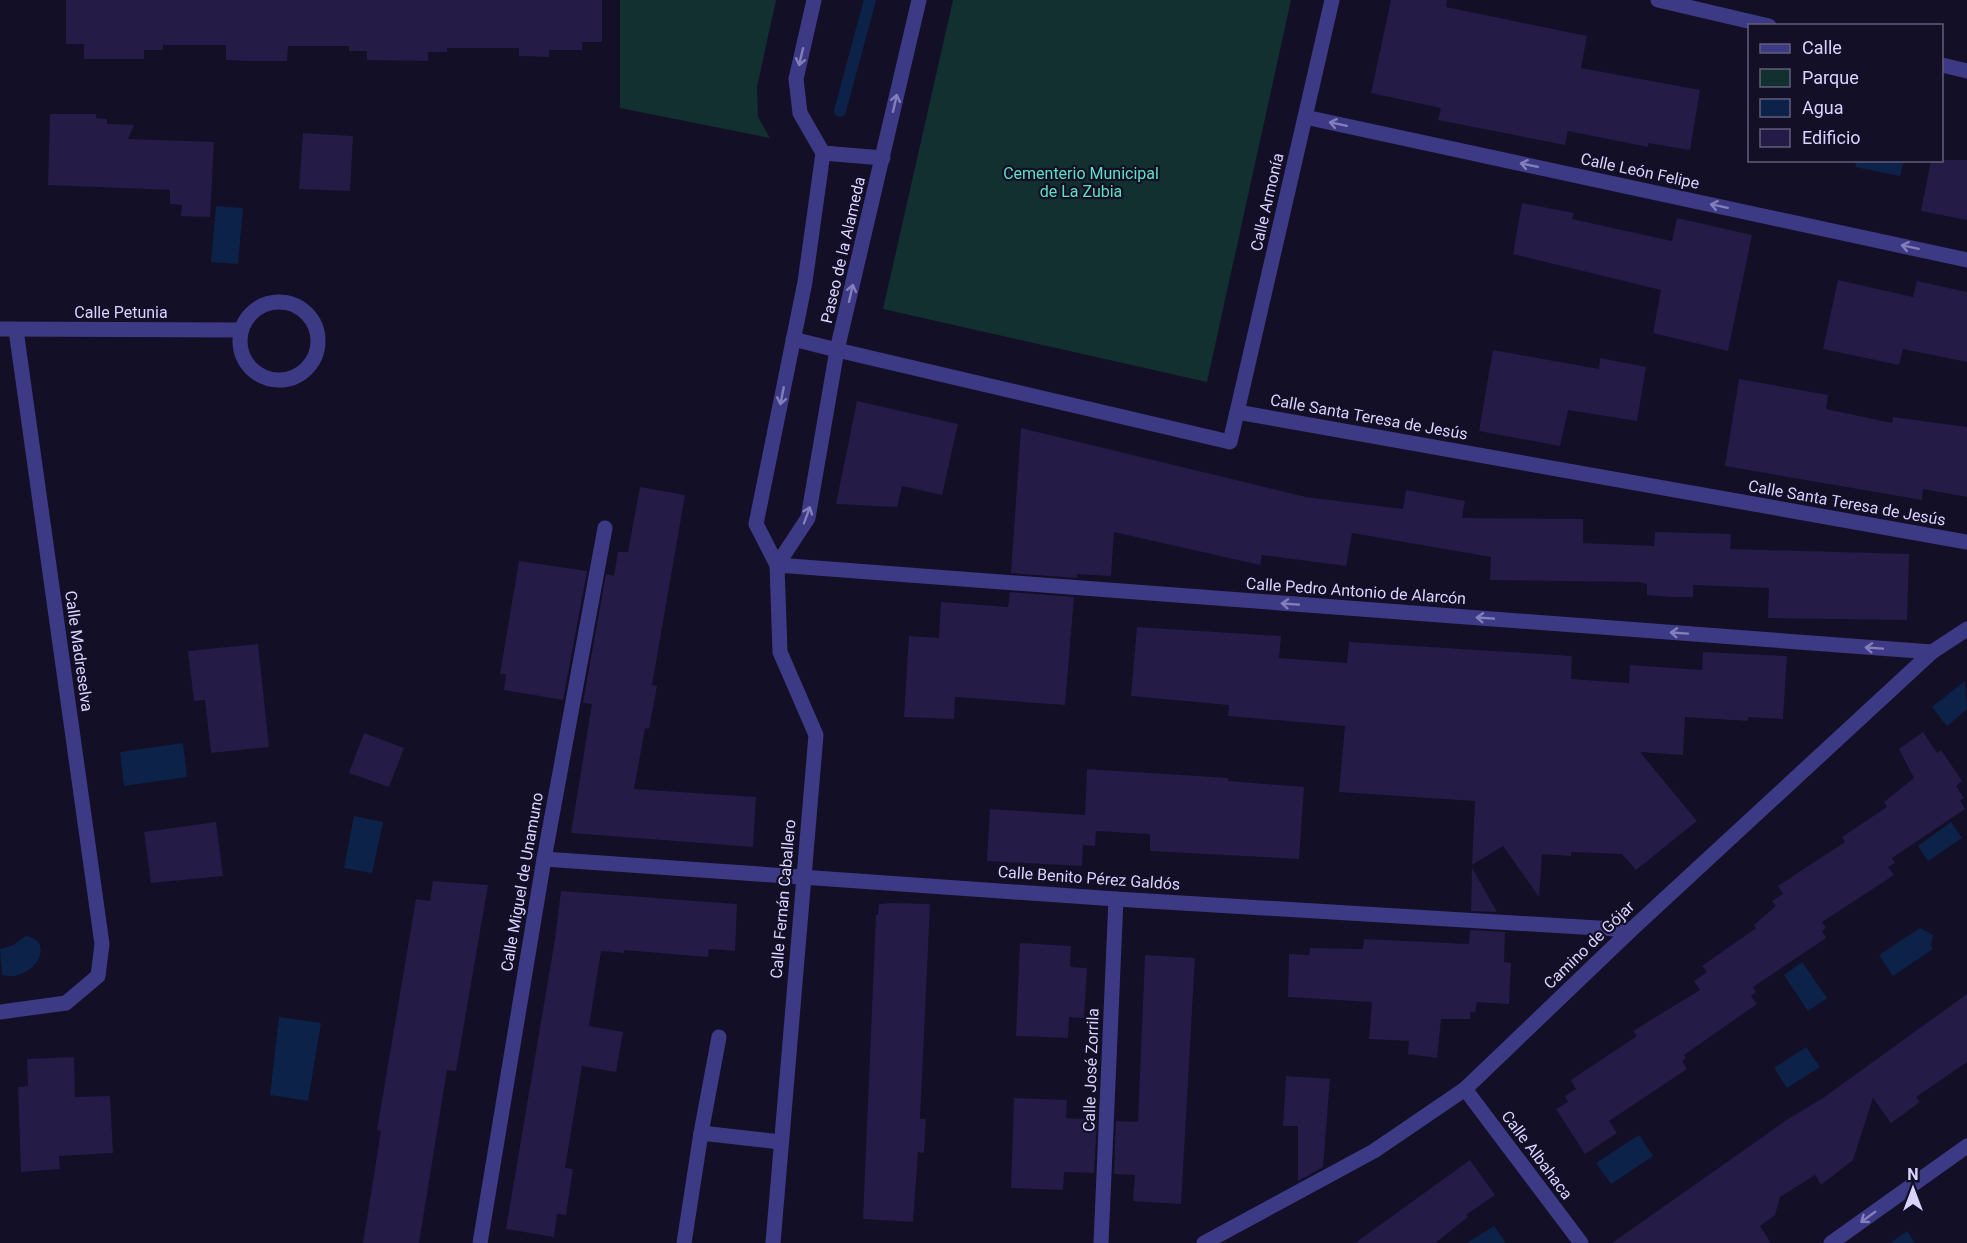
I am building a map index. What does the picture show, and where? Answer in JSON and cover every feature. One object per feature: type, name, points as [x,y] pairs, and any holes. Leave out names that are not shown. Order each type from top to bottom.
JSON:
[{"type":"street","points":[[814,0],[796,79],[800,113],[823,153]]},
{"type":"street","name":"Paseo de la Alameda","points":[[837,350],[919,0]]},
{"type":"street","name":"Calle Armonía","points":[[1237,412],[1332,0]]},
{"type":"street","points":[[1658,0],[1760,24]]},
{"type":"street","points":[[1943,65],[1967,71]]},
{"type":"street","name":"Calle León Felipe","points":[[1305,117],[1967,260]]},
{"type":"street","name":"Paseo de la Alameda","points":[[794,339],[805,282],[823,153],[883,158]]},
{"type":"street","points":[[273,303],[292,304],[304,310],[313,320],[318,333],[318,346],[307,370],[295,377],[270,379],[248,366],[242,355],[241,330],[256,309],[273,303]]},
{"type":"street","name":"Calle Petunia","points":[[0,329],[241,330]]},
{"type":"street","name":"Calle Madreselva","points":[[0,1012],[66,1003],[98,976],[102,944],[16,330]]},
{"type":"street","points":[[794,339],[1230,442],[1237,412]]},
{"type":"street","name":"Calle Fernán Caballero","points":[[773,1243],[816,735],[780,652],[777,565],[756,524],[794,339]]},
{"type":"street","points":[[777,565],[808,518],[837,350]]},
{"type":"street","name":"Calle Santa Teresa de Jesús","points":[[1237,412],[1967,542]]},
{"type":"street","name":"Calle Miguel de Unamuno","points":[[480,1243],[544,859],[605,528]]},
{"type":"street","name":"Calle Pedro Antonio de Alarcón","points":[[777,565],[1932,652]]},
{"type":"street","name":"Camino de Gójar","points":[[1204,1243],[1374,1151],[1465,1089],[1631,930],[1932,652],[1967,629]]},
{"type":"street","name":"Calle Benito Pérez Galdós","points":[[544,859],[804,875],[1116,899],[1631,930]]},
{"type":"street","name":"Calle José Zorrila","points":[[1101,1243],[1116,899]]},
{"type":"street","points":[[684,1243],[683,1237],[719,1037]]},
{"type":"street","name":"Calle Albahaca","points":[[1465,1089],[1581,1243]]},
{"type":"street","points":[[701,1133],[781,1142]]},
{"type":"street","points":[[1831,1243],[1967,1146]]},
{"type":"green space","points":[[620,0],[776,0],[757,87],[758,117],[770,138],[620,108]]},
{"type":"green space","name":"Cementerio Municipal de La Zubia","points":[[953,0],[1291,0],[1207,382],[883,309]]},
{"type":"water","points":[[1856,162],[1904,162],[1900,176],[1855,167]]},
{"type":"water","points":[[216,206],[243,208],[238,264],[211,262]]},
{"type":"water","points":[[1965,681],[1967,709],[1947,726],[1932,707]]},
{"type":"water","points":[[183,743],[187,777],[124,786],[120,752]]},
{"type":"water","points":[[354,816],[383,822],[372,873],[344,868]]},
{"type":"water","points":[[1951,822],[1962,838],[1928,861],[1918,846]]},
{"type":"water","points":[[1920,928],[1933,935],[1931,946],[1933,949],[1893,976],[1879,955]]},
{"type":"water","points":[[26,936],[35,940],[40,946],[41,953],[38,961],[23,973],[13,976],[2,975],[0,949],[13,945]]},
{"type":"water","points":[[1802,962],[1827,998],[1808,1011],[1784,975]]},
{"type":"water","points":[[279,1017],[321,1023],[308,1101],[270,1095]]},
{"type":"water","points":[[1806,1047],[1820,1067],[1787,1088],[1774,1068]]},
{"type":"water","points":[[1639,1135],[1653,1156],[1611,1184],[1596,1163]]},
{"type":"water","points":[[1494,1226],[1506,1243],[1467,1243]]},
{"type":"water","points":[[1907,1231],[1915,1243],[1890,1243]]},
{"type":"building","points":[[66,0],[602,0],[602,42],[582,42],[582,50],[549,50],[549,57],[519,56],[519,48],[447,48],[447,52],[428,52],[428,61],[367,60],[367,51],[349,51],[349,46],[288,46],[287,61],[226,60],[226,45],[163,45],[163,50],[144,50],[144,59],[84,59],[84,44],[66,44]]},
{"type":"building","points":[[1391,0],[1447,0],[1446,7],[1587,36],[1581,68],[1700,90],[1690,150],[1648,143],[1648,147],[1568,131],[1565,145],[1438,120],[1441,108],[1371,93]]},
{"type":"building","points":[[50,114],[96,114],[96,118],[107,119],[107,124],[134,125],[128,139],[214,142],[210,217],[181,216],[182,205],[170,204],[170,190],[48,185]]},
{"type":"building","points":[[303,133],[353,136],[350,191],[299,189]]},
{"type":"building","points":[[1967,160],[1967,220],[1921,211],[1931,162]]},
{"type":"building","points":[[1522,203],[1574,213],[1572,219],[1672,241],[1677,218],[1752,235],[1728,351],[1653,333],[1661,290],[1513,254]]},
{"type":"building","points":[[1838,280],[1913,297],[1917,281],[1967,292],[1967,362],[1903,349],[1899,365],[1823,349]]},
{"type":"building","points":[[1493,350],[1599,369],[1600,358],[1646,367],[1637,421],[1568,410],[1560,446],[1479,431]]},
{"type":"building","points":[[1739,379],[1828,395],[1826,409],[1892,423],[1893,417],[1967,427],[1967,497],[1923,489],[1922,500],[1725,466]]},
{"type":"building","points":[[857,401],[958,424],[942,495],[902,486],[897,507],[836,504]]},
{"type":"building","points":[[1021,428],[1306,497],[1403,509],[1406,490],[1465,501],[1462,518],[1583,519],[1583,543],[1654,546],[1655,532],[1731,534],[1730,549],[1909,554],[1907,620],[1768,618],[1769,588],[1693,585],[1693,597],[1673,597],[1647,595],[1647,584],[1639,582],[1490,580],[1491,557],[1352,533],[1346,566],[1262,555],[1260,565],[1114,532],[1111,576],[1077,574],[1077,578],[1011,573]]},
{"type":"building","points":[[640,487],[685,495],[652,685],[657,686],[649,729],[645,728],[634,789],[756,797],[753,847],[571,833],[592,704],[583,703],[606,574],[614,576],[618,552],[628,552]]},
{"type":"building","points":[[519,561],[587,571],[563,700],[504,690],[506,674],[500,674]]},
{"type":"building","points":[[1010,592],[1074,597],[1065,705],[955,697],[954,719],[904,717],[909,636],[939,638],[941,602],[1008,607]]},
{"type":"building","points":[[1137,627],[1281,636],[1279,658],[1347,663],[1349,642],[1572,656],[1571,679],[1629,683],[1630,665],[1702,670],[1703,652],[1787,656],[1783,719],[1748,717],[1748,721],[1685,717],[1683,755],[1640,752],[1697,821],[1636,870],[1622,854],[1571,852],[1571,856],[1542,854],[1539,897],[1503,846],[1472,865],[1475,801],[1339,792],[1345,726],[1228,716],[1229,705],[1131,696]]},
{"type":"building","points":[[258,644],[269,747],[211,753],[205,700],[194,701],[188,651]]},
{"type":"building","points":[[1923,732],[1937,753],[1941,750],[1962,781],[1956,786],[1964,798],[1960,800],[1965,809],[1892,858],[1895,863],[1888,867],[1894,875],[1822,922],[1826,928],[1822,931],[1826,938],[1753,987],[1756,992],[1751,996],[1757,1004],[1684,1055],[1686,1058],[1682,1061],[1687,1069],[1609,1121],[1617,1133],[1585,1154],[1556,1109],[1568,1102],[1565,1096],[1576,1089],[1571,1080],[1637,1036],[1633,1031],[1700,990],[1694,981],[1707,972],[1702,966],[1756,928],[1754,925],[1776,906],[1772,901],[1783,894],[1778,886],[1845,842],[1842,837],[1887,807],[1884,802],[1914,778],[1899,749]]},
{"type":"building","points":[[364,733],[404,748],[389,787],[349,773]]},
{"type":"building","points":[[1087,769],[1228,778],[1228,781],[1304,787],[1299,859],[1150,851],[1150,834],[1096,831],[1095,846],[1083,845],[1082,866],[987,861],[990,809],[1085,815]]},
{"type":"building","points":[[216,822],[223,876],[151,883],[144,832]]},
{"type":"building","points":[[1472,868],[1497,912],[1471,911]]},
{"type":"building","points":[[433,881],[488,885],[456,1071],[447,1070],[419,1243],[363,1243],[381,1131],[377,1130],[416,899],[430,901]]},
{"type":"building","points":[[561,891],[737,904],[735,951],[709,949],[708,957],[624,950],[624,953],[601,951],[589,1026],[623,1032],[616,1072],[582,1066],[565,1168],[573,1169],[566,1215],[557,1214],[554,1237],[506,1229]]},
{"type":"building","points":[[879,904],[930,904],[920,1119],[926,1119],[924,1153],[918,1152],[913,1222],[863,1219],[876,915],[878,915]]},
{"type":"building","points":[[1470,930],[1505,932],[1504,962],[1511,963],[1509,1004],[1477,1002],[1475,1012],[1470,1012],[1470,1019],[1441,1019],[1437,1058],[1408,1054],[1409,1041],[1369,1039],[1372,1002],[1288,997],[1289,954],[1309,955],[1310,948],[1363,949],[1364,939],[1469,944]]},
{"type":"building","points":[[1020,943],[1071,946],[1070,967],[1087,968],[1084,1018],[1069,1017],[1068,1038],[1016,1036]]},
{"type":"building","points":[[1145,955],[1195,958],[1181,1204],[1133,1201],[1135,1175],[1114,1174],[1116,1121],[1138,1122]]},
{"type":"building","points":[[1967,994],[1967,1062],[1916,1097],[1920,1102],[1891,1123],[1873,1098],[1853,1160],[1821,1185],[1815,1175],[1780,1197],[1775,1215],[1760,1226],[1771,1243],[1612,1243],[1788,1119],[1823,1098]]},
{"type":"building","points":[[74,1057],[75,1097],[110,1096],[113,1153],[59,1156],[60,1169],[21,1172],[18,1087],[28,1086],[27,1059]]},
{"type":"building","points":[[1286,1076],[1330,1079],[1323,1167],[1298,1181],[1298,1126],[1283,1126]]},
{"type":"building","points":[[1014,1098],[1067,1100],[1066,1118],[1097,1120],[1094,1173],[1064,1172],[1063,1190],[1011,1188]]},
{"type":"building","points":[[1470,1160],[1495,1195],[1466,1215],[1468,1217],[1435,1243],[1355,1243]]},
{"type":"waterway","points":[[840,111],[870,0]]}]
